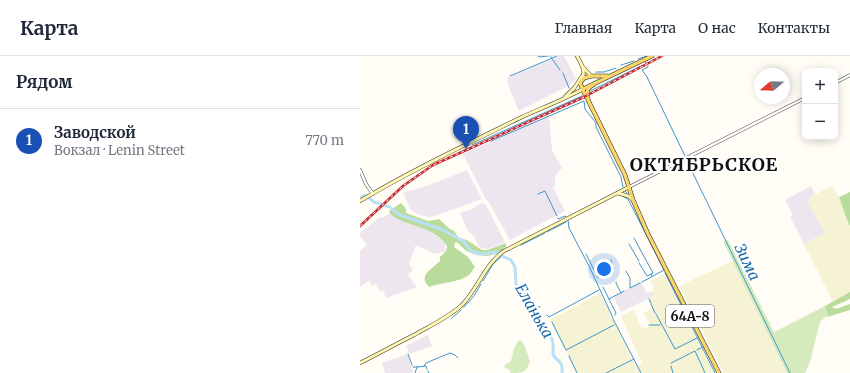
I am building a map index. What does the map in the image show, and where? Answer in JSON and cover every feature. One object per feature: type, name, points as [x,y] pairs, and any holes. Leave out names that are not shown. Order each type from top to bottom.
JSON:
[{"type":"main road","points":[[577,56],[582,66],[584,76],[581,82],[582,89],[588,100]]},
{"type":"main road","points":[[572,95],[652,56]]},
{"type":"main road","points":[[582,66],[594,80],[592,85],[587,90],[588,100]]},
{"type":"main road","points":[[573,90],[582,76],[582,66]]},
{"type":"main road","points":[[564,98],[581,82],[591,76],[611,76]]},
{"type":"main road","points":[[361,201],[434,161],[564,98],[580,92],[584,94],[596,117]]},
{"type":"main road","name":"64А-8","points":[[588,100],[619,163],[648,234],[719,373]]},
{"type":"main road","points":[[360,363],[432,326],[460,307],[470,295],[488,266],[504,251],[629,187]]},
{"type":"main road","points":[[618,193],[628,196],[633,200]]},
{"type":"street","points":[[838,81],[850,75]]},
{"type":"street","points":[[629,187],[802,100]]},
{"type":"street","points":[[360,170],[366,184],[373,194]]},
{"type":"shaded area","points":[[559,56],[564,56],[576,79],[570,85],[519,111],[509,88],[507,78]]},
{"type":"shaded area","points":[[549,115],[552,150],[562,168],[556,174],[555,186],[553,187],[565,211],[510,240],[488,201],[486,200],[463,154]]},
{"type":"shaded area","points":[[467,170],[482,199],[429,217],[420,215],[411,210],[403,193],[432,184]]},
{"type":"shaded area","points":[[811,186],[815,194],[810,197],[808,202],[825,233],[804,244],[790,217],[793,215],[785,200]]},
{"type":"shaded area","points":[[832,186],[839,197],[845,217],[850,226],[850,292],[833,302],[804,244],[825,233],[808,202],[810,197]]},
{"type":"shaded area","points":[[483,203],[486,205],[505,242],[485,249],[478,246],[474,236],[468,231],[460,213],[475,208],[475,206]]},
{"type":"shaded area","points":[[388,214],[429,231],[445,242],[445,252],[434,254],[416,245],[409,264],[413,270],[408,274],[417,287],[386,298],[383,290],[380,292],[376,284],[372,286],[369,281],[360,287],[360,251],[367,245],[360,236],[360,233],[380,217],[384,217]]},
{"type":"shaded area","points":[[733,261],[787,373],[724,373],[679,286]]},
{"type":"shaded area","points":[[664,274],[714,373],[577,373],[550,320],[600,293],[636,367],[642,363],[621,316],[634,310],[641,327],[647,329],[650,324],[643,313],[652,309],[648,299],[655,296],[651,281]]},
{"type":"shaded area","points":[[641,282],[647,293],[652,291],[654,296],[621,312],[613,296]]},
{"type":"shaded area","points":[[428,335],[432,346],[409,354],[406,346]]},
{"type":"shaded area","points":[[407,354],[413,372],[385,373],[382,363]]},
{"type":"green space","points":[[850,192],[850,226],[839,197]]},
{"type":"green space","points":[[401,203],[406,209],[406,213],[428,221],[439,219],[454,231],[459,238],[467,240],[482,250],[487,250],[506,243],[506,247],[496,254],[487,256],[477,255],[466,251],[457,242],[455,243],[454,247],[468,257],[475,267],[469,275],[465,277],[429,287],[425,281],[425,276],[440,261],[440,257],[446,251],[447,246],[442,239],[435,234],[404,222],[390,214],[389,211]]},
{"type":"green space","points":[[728,240],[774,332],[825,306],[829,314],[820,322],[810,362],[805,373],[787,373],[723,241]]},
{"type":"green space","points":[[850,292],[850,299],[832,307],[836,309],[850,304],[850,310],[827,317],[828,314],[825,306]]},
{"type":"green space","points":[[519,340],[521,340],[525,347],[530,361],[524,372],[511,373],[509,369],[505,368],[504,366],[511,361],[514,348]]},
{"type":"waterway","points":[[538,56],[548,56]]},
{"type":"waterway","points":[[550,56],[560,70]]},
{"type":"waterway","points":[[510,76],[557,56]]},
{"type":"waterway","name":"Зима","points":[[638,59],[647,56]]},
{"type":"waterway","points":[[621,65],[634,61]]},
{"type":"waterway","points":[[588,92],[641,66]]},
{"type":"waterway","name":"Зима","points":[[648,66],[642,70],[647,77],[685,156]]},
{"type":"waterway","points":[[596,72],[604,72],[616,68]]},
{"type":"waterway","points":[[563,73],[569,88]]},
{"type":"waterway","points":[[472,145],[582,96]]},
{"type":"waterway","points":[[491,141],[584,101],[585,109],[596,123],[596,127],[621,177],[623,187]]},
{"type":"waterway","name":"Зима","points":[[687,161],[790,373]]},
{"type":"waterway","points":[[538,194],[545,191],[557,216]]},
{"type":"waterway","name":"Еланька","points":[[360,198],[365,195],[374,202],[390,207]]},
{"type":"waterway","points":[[622,196],[628,199],[664,270],[642,282]]},
{"type":"waterway","name":"Еланька","points":[[392,209],[400,215],[443,230],[463,241],[471,251],[480,254],[497,252],[511,260],[515,267],[516,285],[527,298],[541,325],[550,334],[553,342],[553,355],[560,362],[562,373]]},
{"type":"waterway","points":[[558,218],[566,217]]},
{"type":"waterway","points":[[568,220],[569,228],[590,268],[613,318]]},
{"type":"waterway","points":[[547,232],[566,222]]},
{"type":"waterway","points":[[521,245],[545,233]]},
{"type":"waterway","points":[[634,238],[653,273],[651,274],[652,276]]},
{"type":"waterway","points":[[629,244],[639,261]]},
{"type":"waterway","points":[[586,254],[598,278]]},
{"type":"waterway","points":[[483,281],[493,264],[502,256]]},
{"type":"waterway","points":[[596,273],[612,266],[611,260]]},
{"type":"waterway","points":[[639,263],[647,276],[651,274]]},
{"type":"waterway","points":[[626,271],[630,278],[630,288],[640,283]]},
{"type":"waterway","points":[[665,273],[715,373]]},
{"type":"waterway","points":[[616,282],[621,293]]},
{"type":"waterway","points":[[464,307],[474,296],[481,284]]},
{"type":"waterway","points":[[603,287],[616,313],[615,315]]},
{"type":"waterway","points":[[547,315],[549,317],[599,290]]},
{"type":"waterway","points":[[609,299],[624,291]]},
{"type":"waterway","points":[[649,299],[651,303]]},
{"type":"waterway","points":[[651,304],[655,313]]},
{"type":"waterway","name":"Еланька","points":[[532,307],[540,307]]},
{"type":"waterway","points":[[451,319],[461,310]]},
{"type":"waterway","points":[[656,314],[675,349],[697,338]]},
{"type":"waterway","points":[[613,319],[641,373]]},
{"type":"waterway","points":[[552,322],[566,350],[614,325]]},
{"type":"waterway","points":[[649,325],[660,325]]},
{"type":"waterway","points":[[697,350],[702,347]]},
{"type":"waterway","points":[[671,363],[695,351],[705,373]]},
{"type":"waterway","points":[[424,366],[426,363],[450,353],[458,358]]},
{"type":"waterway","points":[[408,354],[412,365]]},
{"type":"waterway","points":[[569,356],[577,373]]},
{"type":"waterway","points":[[606,373],[634,359]]},
{"type":"waterway","points":[[415,373],[417,367],[426,366],[427,369]]},
{"type":"waterway","points":[[671,366],[673,373]]},
{"type":"railway","points":[[360,226],[403,186],[433,165],[584,97],[662,56]]},
{"type":"place","name":"Заводской","points":[[466,149]]},
{"type":"district","name":"ОКТЯБРЬСКОЕ","points":[[704,165]]}]
